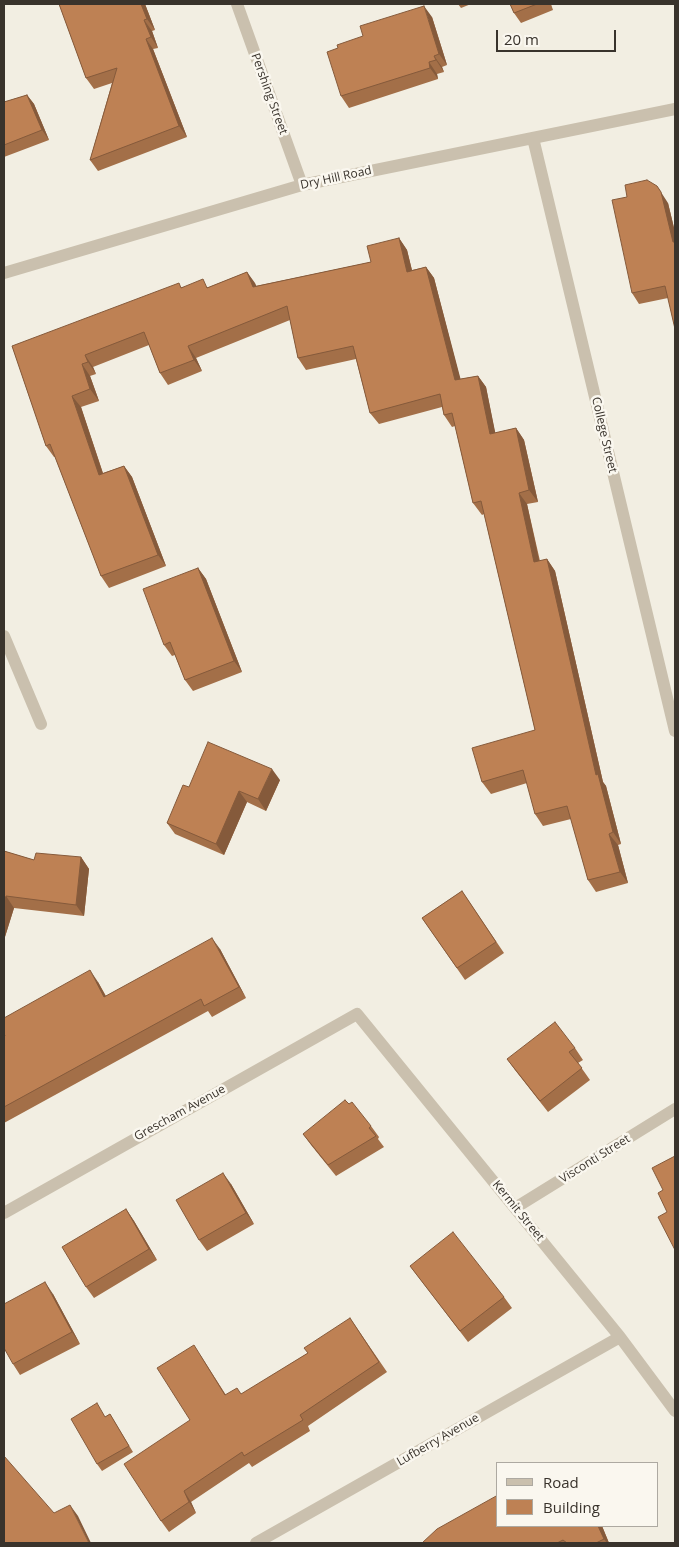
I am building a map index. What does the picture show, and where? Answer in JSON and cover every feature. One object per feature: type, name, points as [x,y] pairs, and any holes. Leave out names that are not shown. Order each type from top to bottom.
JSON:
[{"type":"street","name":"Pershing Street","points":[[237,4],[302,185]]},
{"type":"street","name":"Dry Hill Road","points":[[4,273],[302,185],[675,109]]},
{"type":"street","name":"College Street","points":[[533,138],[675,731]]},
{"type":"street","points":[[4,636],[41,724]]},
{"type":"street","name":"Kermit Street","points":[[357,1014],[620,1337],[675,1411]]},
{"type":"street","name":"Grescham Avenue","points":[[4,1212],[357,1014]]},
{"type":"street","name":"Visconti Street","points":[[515,1208],[675,1109]]},
{"type":"street","name":"Lufberry Avenue","points":[[256,1543],[620,1337]]},
{"type":"building","points":[[59,4],[141,4],[147,19],[144,20],[151,37],[146,39],[179,126],[90,160],[117,68],[86,78]]},
{"type":"building","points":[[510,4],[537,4],[514,13]]},
{"type":"building","points":[[424,6],[439,54],[434,56],[436,60],[429,62],[430,68],[341,96],[327,52],[338,48],[337,45],[363,36],[360,26]]},
{"type":"building","points":[[27,95],[42,130],[4,145],[4,102]]},
{"type":"building","points":[[647,180],[657,186],[661,192],[673,242],[675,242],[675,329],[665,286],[632,293],[612,200],[627,197],[625,185]]},
{"type":"building","points":[[399,238],[407,272],[426,267],[455,380],[478,376],[490,434],[516,428],[529,490],[519,493],[534,562],[547,559],[596,775],[598,774],[613,832],[609,834],[620,872],[588,880],[567,806],[535,814],[523,770],[482,782],[472,748],[535,730],[481,501],[473,503],[452,413],[444,415],[440,394],[370,413],[353,346],[298,358],[287,306],[188,346],[194,360],[160,373],[144,332],[85,355],[88,362],[82,364],[90,389],[72,396],[99,475],[124,466],[158,555],[101,576],[50,444],[46,446],[12,346],[179,283],[181,288],[203,279],[207,288],[247,272],[253,287],[371,262],[367,246]]},
{"type":"building","points":[[198,568],[234,661],[185,680],[170,642],[164,645],[143,589]]},
{"type":"building","points":[[208,742],[272,769],[258,799],[239,791],[216,844],[167,823],[183,785],[189,787]]},
{"type":"building","points":[[4,851],[34,860],[36,853],[81,857],[76,905],[6,896],[4,904]]},
{"type":"building","points":[[462,891],[496,942],[457,968],[422,918]]},
{"type":"building","points":[[212,938],[239,987],[204,1006],[201,999],[4,1107],[4,1018],[90,970],[104,997]]},
{"type":"building","points":[[555,1022],[575,1048],[569,1052],[582,1068],[540,1101],[507,1059]]},
{"type":"building","points":[[345,1100],[349,1104],[352,1102],[371,1126],[369,1128],[376,1136],[328,1165],[303,1134]]},
{"type":"building","points":[[675,1156],[675,1250],[658,1217],[667,1212],[658,1193],[663,1190],[652,1168]]},
{"type":"building","points":[[223,1173],[246,1213],[199,1240],[176,1200]]},
{"type":"building","points":[[126,1209],[149,1249],[86,1287],[62,1247]]},
{"type":"building","points":[[453,1232],[504,1297],[460,1331],[410,1266]]},
{"type":"building","points":[[45,1282],[72,1332],[13,1364],[4,1348],[4,1304]]},
{"type":"building","points":[[350,1318],[379,1362],[300,1415],[303,1420],[244,1456],[242,1452],[184,1491],[189,1502],[161,1521],[124,1464],[190,1420],[157,1368],[194,1345],[225,1395],[237,1388],[241,1394],[308,1353],[304,1348]]},
{"type":"building","points":[[97,1403],[105,1417],[110,1414],[129,1446],[97,1464],[71,1419]]},
{"type":"building","points":[[4,1456],[54,1513],[70,1505],[89,1543],[4,1543]]},
{"type":"building","points":[[497,1496],[497,1527],[598,1527],[604,1539],[596,1543],[567,1543],[563,1540],[557,1543],[422,1543],[437,1529]]}]
